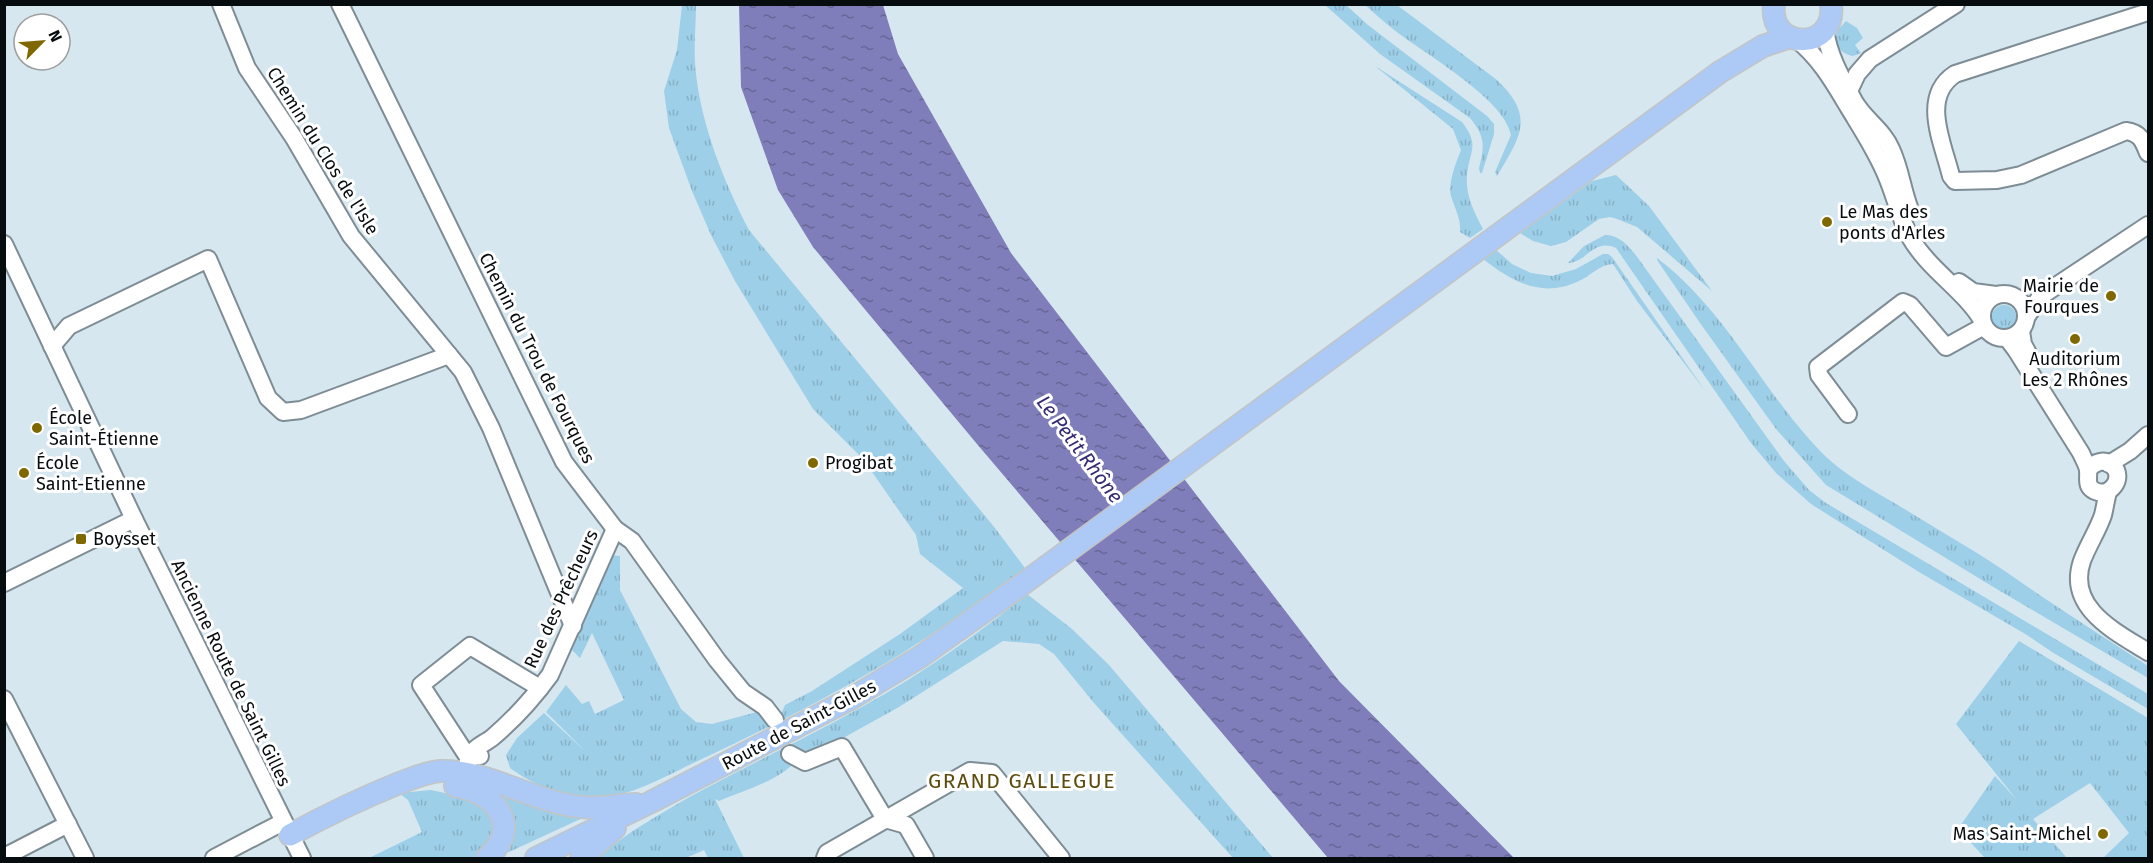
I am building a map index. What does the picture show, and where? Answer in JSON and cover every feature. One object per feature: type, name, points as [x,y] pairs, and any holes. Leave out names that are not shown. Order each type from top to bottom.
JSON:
[{"type":"main road","points":[[1720,72],[1763,46],[1793,38],[1812,39],[1825,30],[1830,21],[1831,4]]},
{"type":"main road","points":[[1774,11],[1777,25],[1793,38]]},
{"type":"main road","points":[[1720,72],[1774,11]]},
{"type":"main road","name":"Route de Saint-Gilles","points":[[536,858],[652,802],[852,698],[920,657],[1048,566],[1720,72]]},
{"type":"main road","points":[[473,775],[501,814],[504,832],[498,849],[487,858]]},
{"type":"main road","points":[[287,829],[327,815],[391,787],[423,783],[440,784],[473,775],[580,807],[652,802]]},
{"type":"main road","points":[[581,858],[652,802]]},
{"type":"street","name":"Chemin du Clos de l'Isle","points":[[222,4],[248,68],[294,138],[351,236],[463,372],[491,428],[573,626]]},
{"type":"street","name":"Chemin du Trou de Fourques","points":[[340,4],[564,462],[615,529],[632,542],[723,668],[743,692],[765,707],[775,720]]},
{"type":"street","points":[[1849,91],[1857,74],[1870,59],[1956,4]]},
{"type":"street","points":[[2148,12],[1955,74],[1940,88],[1936,100],[1936,115],[1951,176],[1955,181],[1997,180],[2021,175],[2126,131],[2134,132],[2142,137],[2148,153]]},
{"type":"street","points":[[1825,30],[1832,57],[1858,108],[1876,125],[1891,147],[1914,220],[1932,255],[1949,274],[1973,292],[2005,294],[2025,300],[2042,297]]},
{"type":"street","points":[[1793,38],[1809,49],[1821,64],[1872,144],[1888,178],[1910,237],[1927,261],[1975,306],[1991,334],[2000,338],[2018,329],[2042,297],[2148,225]]},
{"type":"street","name":"Ancienne Route de Saint Gilles","points":[[4,244],[134,519],[302,858]]},
{"type":"street","points":[[52,346],[69,326],[208,259],[268,398],[283,412],[301,410],[449,355]]},
{"type":"street","points":[[1983,323],[1985,305],[1996,295]]},
{"type":"street","points":[[2015,297],[2022,303],[2016,350],[2081,453],[2103,467],[2117,480],[2116,485],[2102,492]]},
{"type":"street","points":[[1848,414],[1818,375],[1818,367],[1903,302],[1910,305],[1946,347],[1983,323]]},
{"type":"street","points":[[2102,492],[2089,485],[2087,480],[2103,467],[2130,451],[2148,435]]},
{"type":"street","points":[[2102,492],[2103,515],[2081,563],[2080,590],[2088,609],[2106,625],[2148,652]]},
{"type":"street","points":[[4,583],[134,519]]},
{"type":"street","name":"Rue des Prêcheurs","points":[[473,775],[479,746],[489,746],[550,675],[615,529]]},
{"type":"street","points":[[473,775],[461,747],[421,685],[470,646],[540,688]]},
{"type":"street","points":[[4,699],[85,858]]},
{"type":"street","points":[[473,775],[489,746]]},
{"type":"street","points":[[790,754],[805,762],[842,747],[885,819],[906,825],[925,858]]},
{"type":"street","points":[[826,856],[885,819],[970,771],[992,773],[1060,858]]},
{"type":"street","points":[[4,857],[68,824]]},
{"type":"street","points":[[214,858],[287,829]]},
{"type":"green space","points":[[682,5],[696,5],[695,65],[703,114],[715,154],[749,230],[995,528],[1025,568],[904,652],[796,713],[632,791],[607,797],[581,797],[556,792],[532,782],[510,768],[506,755],[517,738],[544,713],[586,752],[546,712],[566,685],[582,704],[589,701],[595,714],[624,700],[592,633],[580,658],[572,650],[610,555],[620,556],[620,590],[681,709],[696,722],[712,724],[757,712],[768,718],[780,717],[785,705],[812,691],[900,634],[963,588],[920,554],[916,535],[863,459],[813,409],[735,281],[711,235],[669,128],[664,91],[677,50]]},
{"type":"green space","points":[[1325,5],[1346,5],[1368,25],[1487,116],[1494,124],[1494,134],[1482,173],[1479,168],[1482,153],[1481,136],[1470,118],[1380,54]]},
{"type":"green space","points":[[1365,5],[1397,5],[1497,80],[1509,93],[1517,105],[1520,127],[1512,150],[1497,176],[1495,172],[1511,135],[1505,121],[1494,106],[1461,77],[1393,29]]},
{"type":"green space","points":[[1846,21],[1857,28],[1863,38],[1855,45],[1861,53],[1853,56],[1841,51],[1837,41],[1836,32]]},
{"type":"green space","points":[[1375,66],[1462,122],[1468,130],[1472,148],[1467,189],[1473,209],[1483,229],[1470,238],[1460,232],[1459,218],[1450,191],[1461,150],[1453,129]]},
{"type":"green space","points":[[1616,175],[1649,206],[1712,291],[1637,227],[1617,219],[1610,217],[1599,219],[1566,242],[1551,246],[1533,241],[1520,233],[1592,181]]},
{"type":"green space","points":[[1605,235],[1618,238],[1635,254],[1784,461],[1809,490],[1826,503],[2148,694],[2148,709],[1919,572],[1811,504],[1776,473],[1751,443],[1616,248],[1602,246],[1575,262],[1568,263],[1584,246]]},
{"type":"green space","points":[[1495,249],[1512,264],[1531,273],[1552,276],[1576,269],[1603,254],[1608,254],[1706,392],[1637,301],[1613,264],[1604,266],[1567,286],[1541,288],[1529,286],[1506,275],[1483,259]]},
{"type":"green space","points":[[1657,258],[1681,279],[1724,326],[1780,403],[1829,460],[1857,480],[1985,558],[2148,666],[2148,678],[1826,485],[1776,429],[1700,323]]},
{"type":"green space","points":[[2004,305],[2009,306],[2015,312],[2015,322],[2009,328],[2004,329],[1999,328],[1993,322],[1992,317],[1993,312],[1999,306]]},
{"type":"green space","points":[[1027,594],[1072,629],[1109,665],[1273,858],[1233,858],[1094,703],[1054,654],[1039,644],[1003,641],[899,707],[836,742],[791,760],[791,766],[775,777],[719,801],[715,799],[744,858],[708,858],[704,850],[686,858],[598,858],[629,834],[684,800],[863,707],[912,677],[959,646]]},
{"type":"green space","points":[[2019,641],[2148,718],[2148,858],[2103,858],[2129,833],[2090,783],[2033,819],[2067,858],[1985,858],[1958,829],[1995,776],[2017,800],[1956,724]]},
{"type":"green space","points":[[431,790],[477,800],[493,819],[496,832],[485,851],[473,858],[369,858],[422,832],[408,800],[399,793]]},
{"type":"green space","points":[[495,791],[587,816],[509,852],[506,851]]},
{"type":"water","name":"Le Petit Rhône","points":[[739,5],[883,5],[898,54],[1011,253],[1339,681],[1514,858],[1328,858],[813,247],[778,190],[741,87]]},
{"type":"place","name":"Le Mas des ponts d'Arles","points":[[1827,222]]},
{"type":"place","name":"Mairie de Fourques","points":[[2111,296]]},
{"type":"place","name":"Auditorium Les 2 Rhônes","points":[[2075,339]]},
{"type":"place","name":"École Saint-Étienne","points":[[37,428]]},
{"type":"place","name":"Progibat","points":[[813,463]]},
{"type":"place","name":"École Saint-Etienne","points":[[24,473]]},
{"type":"place","name":"Boysset","points":[[81,539]]},
{"type":"place","name":"Mas Saint-Michel","points":[[2103,834]]},
{"type":"district","name":"GRAND GALLEGUE","points":[[1022,781]]}]
